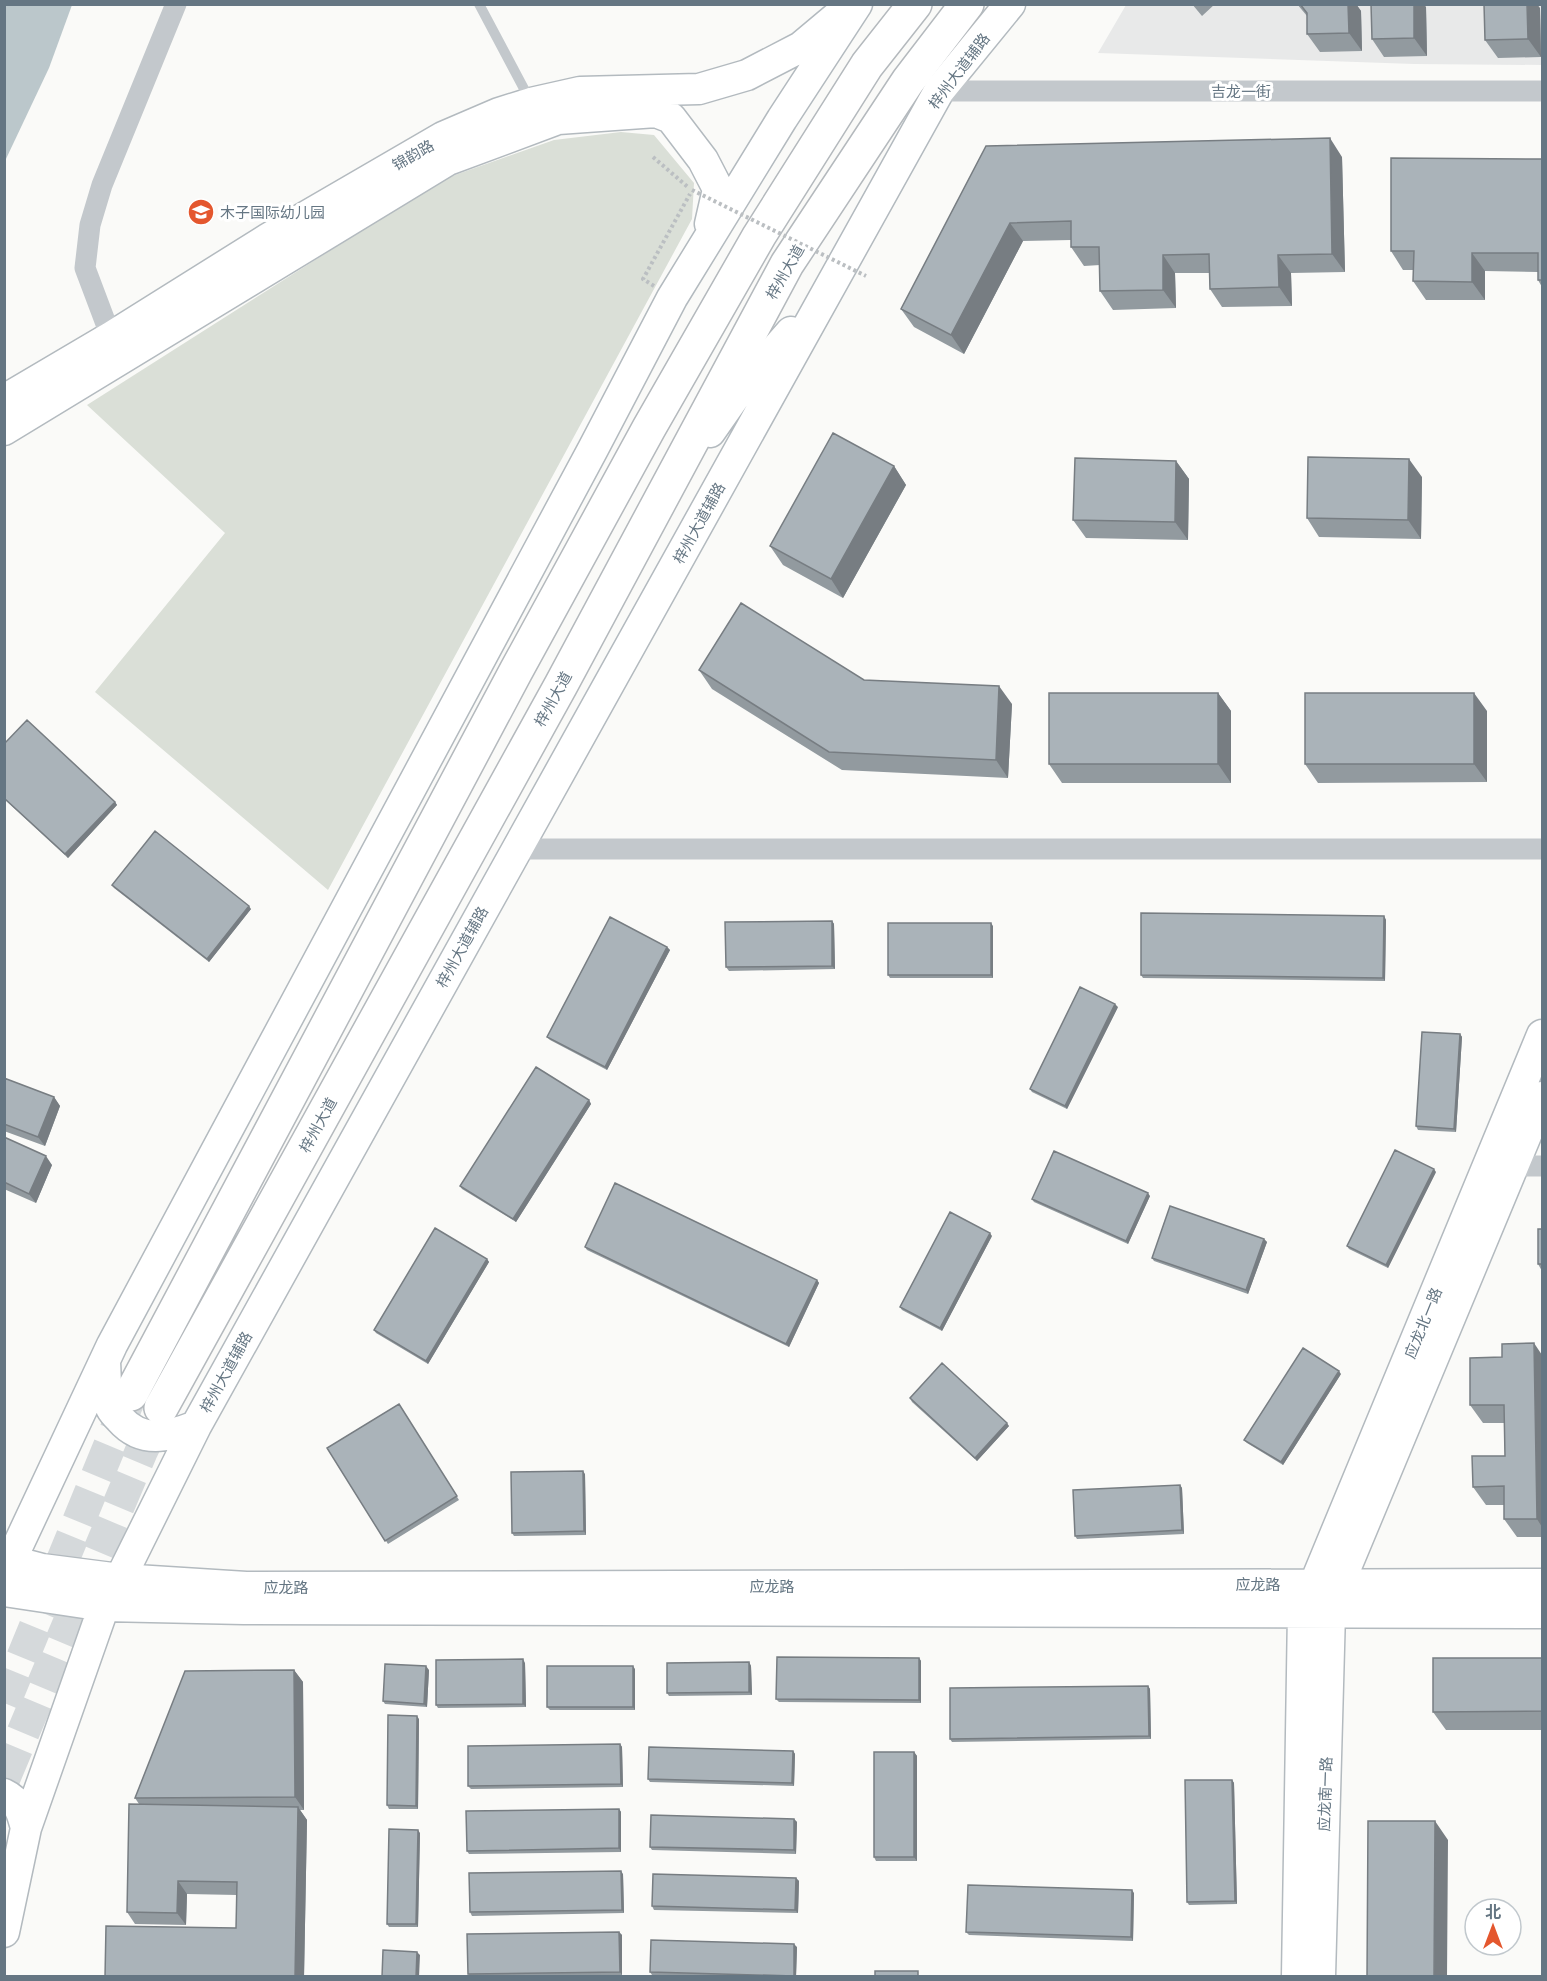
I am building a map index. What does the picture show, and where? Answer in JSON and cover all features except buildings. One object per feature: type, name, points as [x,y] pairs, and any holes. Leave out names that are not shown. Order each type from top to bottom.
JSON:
[{"type":"highway","points":[[131,1394],[462,772],[649,428],[759,236],[867,65],[915,4]]},
{"type":"highway","name":"梓州大道","points":[[161,1408],[561,685],[787,264],[908,81],[968,4]]},
{"type":"street","points":[[111,337],[85,268],[90,225],[102,185],[176,4]]},
{"type":"street","points":[[7,1565],[112,1345],[593,449],[658,323],[855,4]]},
{"type":"street","name":"锦韵路","points":[[4,400],[111,337],[269,238],[443,137],[499,113],[580,92],[699,89],[747,75],[801,47],[855,4]]},
{"type":"street","name":"梓州大道辅路","points":[[4,1932],[26,1828],[104,1606],[120,1579],[196,1426],[939,91],[1010,4]]},
{"type":"street","name":"吉龙一街","points":[[939,91],[1542,91]]},
{"type":"street","name":"锦韵路","points":[[4,430],[448,160],[558,119],[656,112],[671,118],[704,160],[718,189],[706,242]]},
{"type":"street","points":[[654,511],[738,392],[828,291]]},
{"type":"street","points":[[462,772],[590,486],[658,323]]},
{"type":"street","points":[[516,849],[1542,849]]},
{"type":"street","name":"应龙北一路","points":[[1322,1598],[1542,1035]]},
{"type":"street","name":"应龙北一路","points":[[1322,1598],[1528,1166],[1542,1097]]},
{"type":"street","points":[[105,1362],[111,1409],[127,1427],[138,1434],[157,1436],[172,1435],[196,1426]]},
{"type":"street","name":"应龙路","points":[[7,1565],[120,1579],[246,1587],[1322,1598],[1542,1613]]},
{"type":"street","name":"应龙路","points":[[4,1591],[104,1606],[256,1609],[1322,1598],[1542,1584]]},
{"type":"street","name":"应龙南一路","points":[[1297,1977],[1322,1598]]},
{"type":"street","name":"应龙南一路","points":[[1320,1977],[1322,1598]]},
{"type":"street","points":[[4,1794],[13,1798],[21,1810],[26,1828]]},
{"type":"lane","points":[[479,4],[531,103]]},
{"type":"path","points":[[653,157],[692,190],[866,276]]},
{"type":"path","points":[[643,279],[692,190]]},
{"type":"shaded area","points":[[5,4],[72,5],[49,68],[5,161]]},
{"type":"shaded area","points":[[1126,5],[1542,5],[1542,65],[1414,64],[1098,53]]},
{"type":"shaded area","points":[[621,132],[654,135],[694,183],[692,219],[328,890],[95,692],[225,533],[87,405],[441,180],[554,140]]},
{"type":"tunnel","points":[[4,1703],[131,1394]]},
{"type":"tunnel","points":[[4,1778],[141,1452],[161,1410]]},
{"type":"place","name":"木子国际幼儿园","points":[[201,212]]}]
